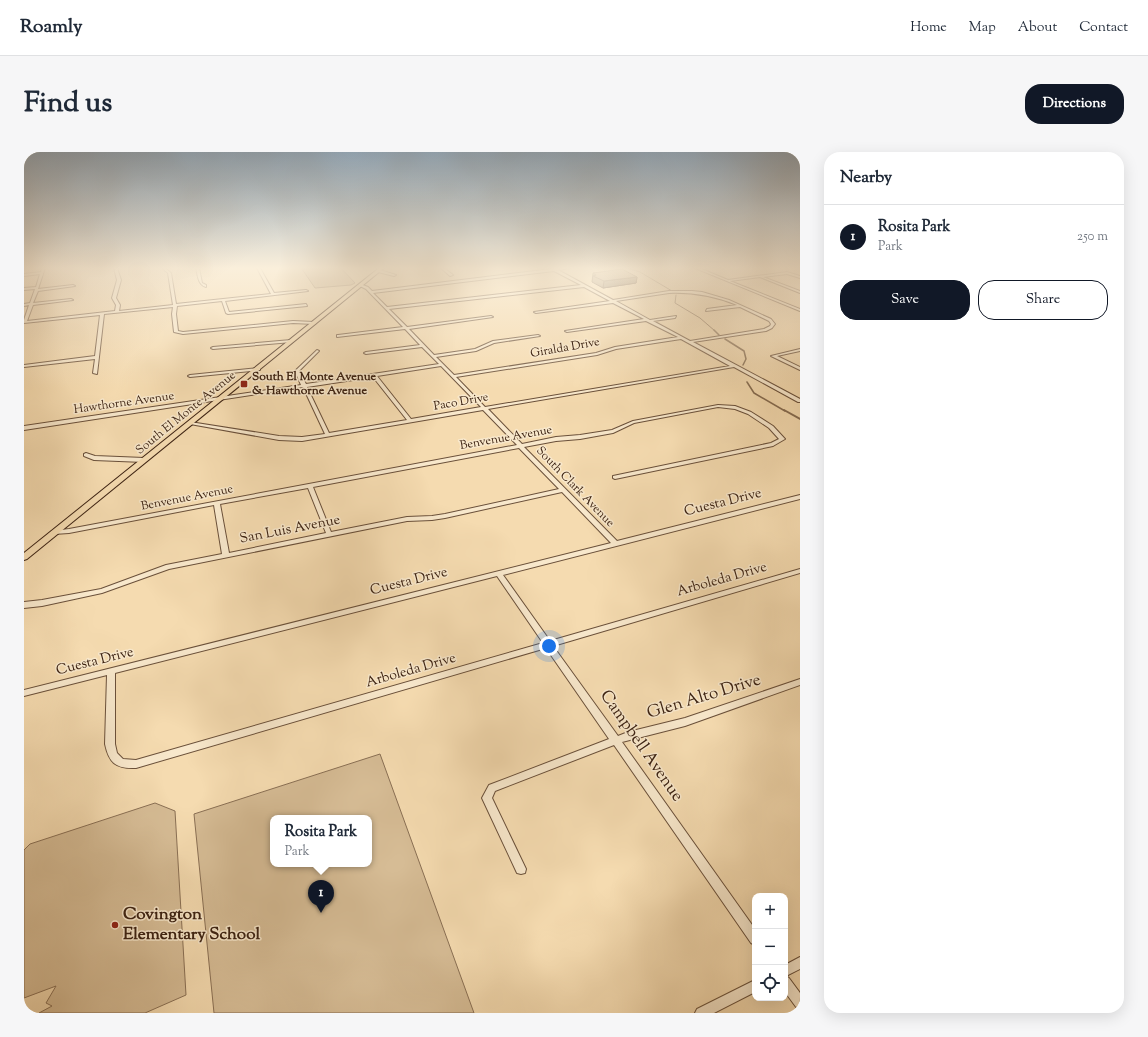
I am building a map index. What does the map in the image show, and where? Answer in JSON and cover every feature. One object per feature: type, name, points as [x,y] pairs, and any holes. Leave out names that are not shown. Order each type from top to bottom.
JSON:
[{"type":"main road","name":"South El Monte Avenue","points":[[24,557],[332,308]]},
{"type":"street","points":[[29,308],[24,322],[150,308]]},
{"type":"street","points":[[175,308],[176,332],[190,333],[293,322],[314,323]]},
{"type":"street","points":[[226,308],[228,312],[271,308]]},
{"type":"street","name":"South Clark Avenue","points":[[387,308],[422,346],[615,543]]},
{"type":"street","points":[[536,312],[565,308]]},
{"type":"street","points":[[623,308],[800,401]]},
{"type":"street","points":[[707,310],[722,308]]},
{"type":"street","points":[[689,342],[765,330],[772,327],[773,324],[770,320],[745,308]]},
{"type":"street","points":[[95,373],[102,313]]},
{"type":"street","points":[[338,336],[491,316]]},
{"type":"street","points":[[567,331],[675,317]]},
{"type":"street","points":[[432,356],[476,350],[493,342],[538,336]]},
{"type":"street","name":"Giralda Drive","points":[[453,376],[597,354],[615,348],[680,338]]},
{"type":"street","points":[[214,348],[291,341]]},
{"type":"street","points":[[366,353],[422,346]]},
{"type":"street","points":[[800,350],[773,356],[800,369]]},
{"type":"street","points":[[317,351],[297,371],[328,435]]},
{"type":"street","points":[[24,366],[97,357]]},
{"type":"street","name":"Hawthorne Avenue","points":[[24,428],[441,365]]},
{"type":"street","name":"Paco Drive","points":[[190,423],[289,439],[328,435],[735,366]]},
{"type":"street","points":[[190,376],[258,369]]},
{"type":"street","points":[[374,375],[410,421]]},
{"type":"street","name":"Benvenue Avenue","points":[[54,532],[70,531],[521,446],[613,431],[633,422],[718,406],[732,407],[746,411],[779,432],[782,439],[773,444],[615,477]]},
{"type":"street","points":[[86,455],[94,458],[144,460]]},
{"type":"street","points":[[310,486],[329,534]]},
{"type":"street","name":"San Luis Avenue","points":[[24,605],[49,602],[102,591],[168,567],[407,519],[445,516],[564,490]]},
{"type":"street","name":"Cuesta Drive","points":[[24,693],[800,497]]},
{"type":"street","points":[[217,503],[226,555]]},
{"type":"street","name":"Arboleda Drive","points":[[111,671],[110,744],[112,756],[118,762],[136,764],[800,571]]},
{"type":"street","name":"Campbell Avenue","points":[[498,573],[752,935]]},
{"type":"street","name":"Glen Alto Drive","points":[[521,869],[488,798],[492,788],[616,740],[648,730],[686,722],[800,682]]},
{"type":"street","points":[[788,969],[800,963]]},
{"type":"street","points":[[788,986],[800,1003]]},
{"type":"street","points":[[701,1013],[752,988]]},
{"type":"shaded area","points":[[380,754],[474,1013],[214,1013],[194,814]]},
{"type":"shaded area","name":"Covington Elementary School","points":[[155,803],[175,811],[186,995],[145,1013],[39,1013],[52,1006],[46,1003],[56,986],[24,998],[24,850],[30,844]]},
{"type":"waterway","points":[[684,308],[700,318],[715,331]]},
{"type":"waterway","points":[[715,331],[719,335]]},
{"type":"waterway","points":[[725,339],[744,351],[746,359],[743,365]]},
{"type":"waterway","points":[[747,382],[754,393],[785,411]]},
{"type":"waterway","points":[[784,410],[800,419]]},
{"type":"place","name":"South El Monte Avenue & Hawthorne Avenue","points":[[244,384]]},
{"type":"place","name":"Rosita Park","points":[[321,913]]},
{"type":"place","name":"Covington Elementary School","points":[[115,925]]}]
